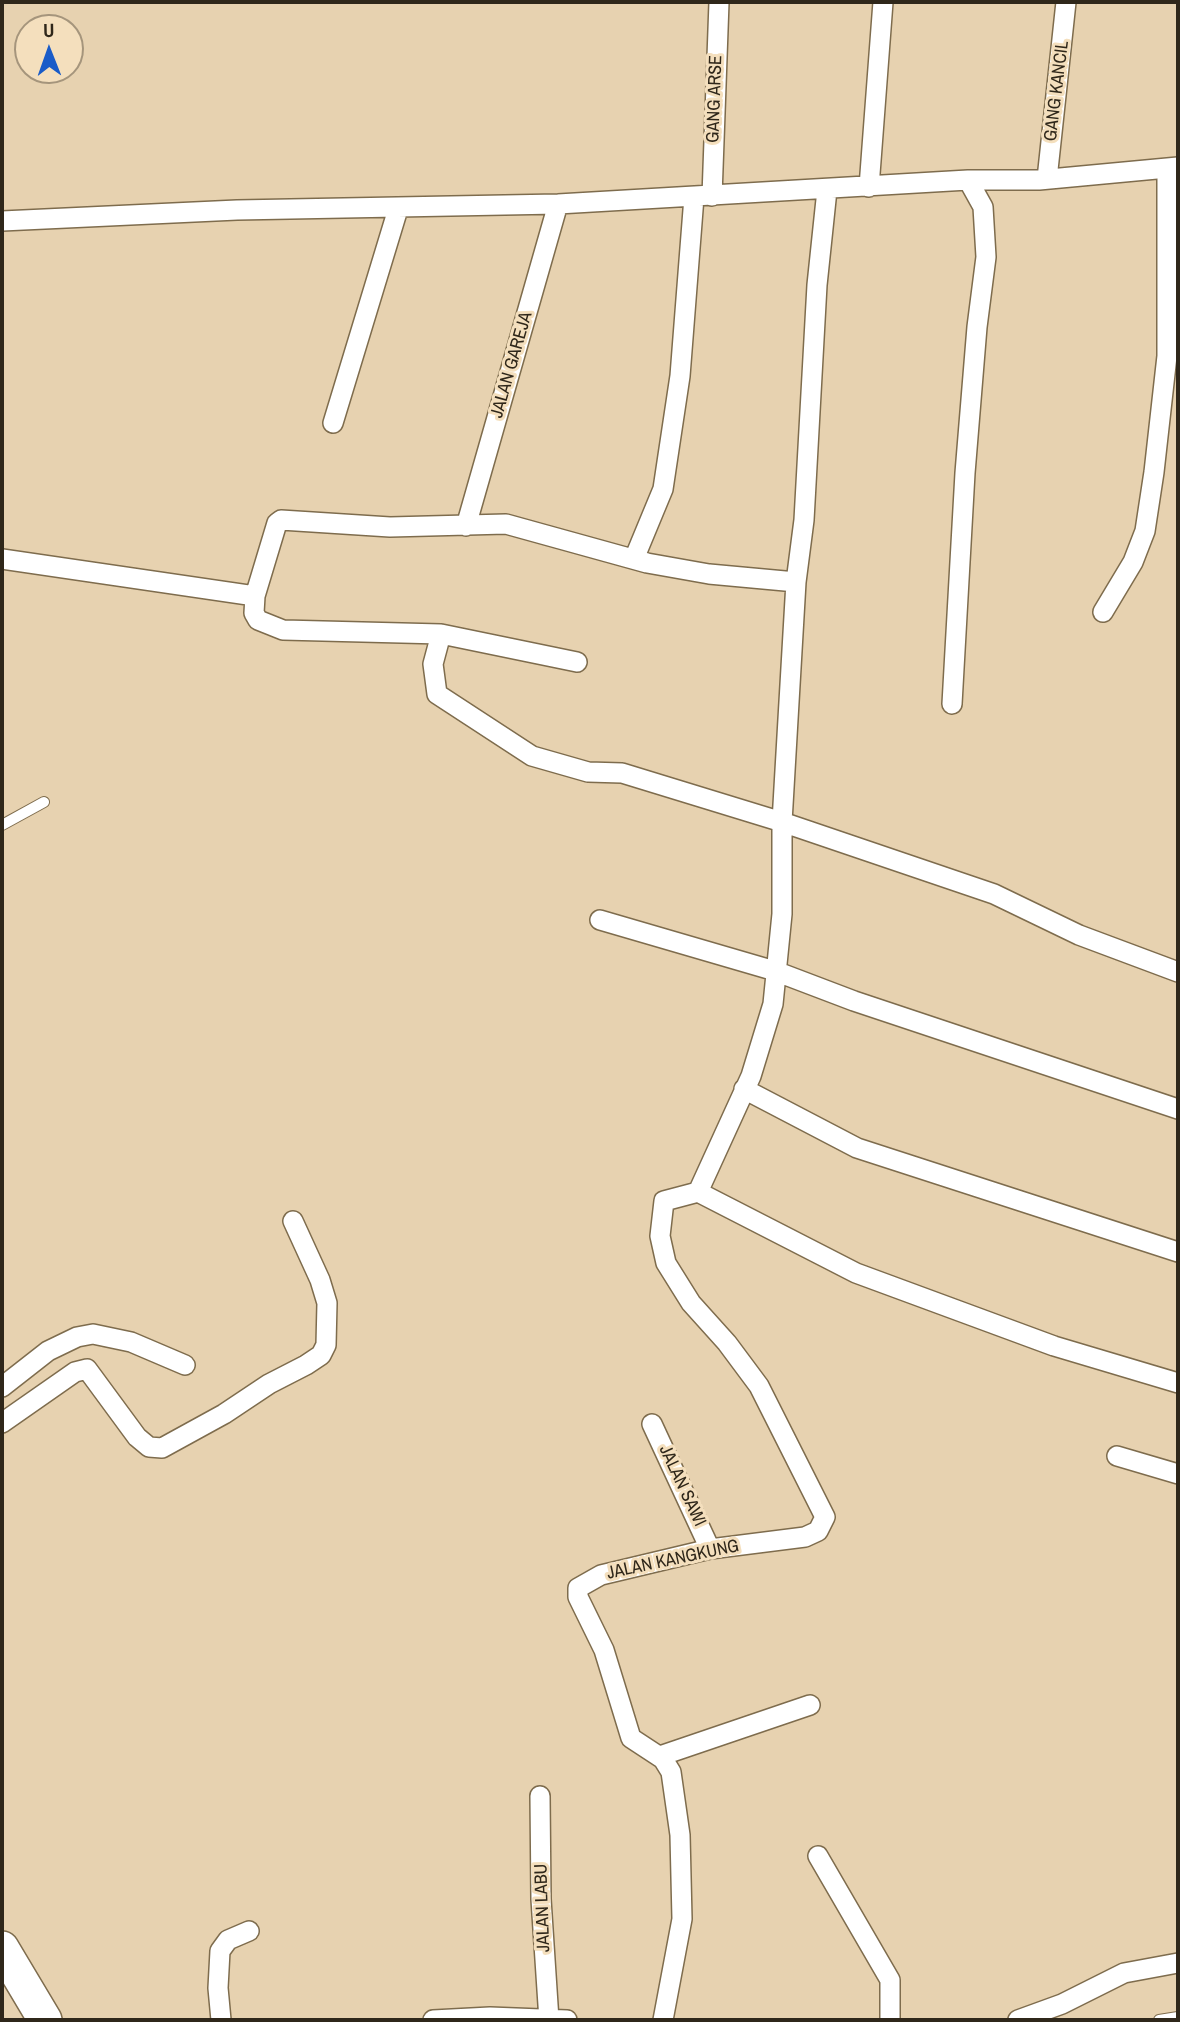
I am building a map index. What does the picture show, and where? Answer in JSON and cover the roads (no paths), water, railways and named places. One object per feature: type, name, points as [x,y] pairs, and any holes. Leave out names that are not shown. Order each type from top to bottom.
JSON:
[{"type":"highway","points":[[5,1961],[45,2020]]},
{"type":"street","name":"GANG ARSE","points":[[634,559],[663,489],[681,376],[703,196],[719,2]]},
{"type":"street","points":[[869,187],[883,2]]},
{"type":"street","name":"GANG KANCIL","points":[[1047,179],[1066,2]]},
{"type":"street","points":[[2,221],[237,211],[558,204],[968,180],[1047,179],[1173,168],[1167,356],[1145,531],[1133,562],[1102,612]]},
{"type":"street","points":[[952,704],[976,327],[986,257],[983,207],[968,180]]},
{"type":"street","points":[[827,190],[817,285],[804,520],[796,582],[782,822],[782,914],[773,1004],[762,1046],[698,1192],[856,1273],[1054,1346],[1178,1383]]},
{"type":"street","name":"JALAN GAREJA","points":[[466,526],[558,204]]},
{"type":"street","points":[[333,423],[398,209]]},
{"type":"street","points":[[577,662],[441,634],[283,630],[258,620],[254,613],[255,596],[277,523],[281,520],[390,527],[506,524],[526,527],[634,559],[709,574],[796,582]]},
{"type":"street","points":[[2,559],[255,596]]},
{"type":"street","points":[[441,634],[433,664],[437,694],[532,757],[589,772],[622,773],[782,822],[995,894],[1079,935],[1178,972]]},
{"type":"street","points":[[600,920],[775,971],[855,1001],[1178,1109]]},
{"type":"street","points":[[744,1089],[857,1148],[1178,1252]]},
{"type":"street","name":"JALAN KANGKUNG","points":[[660,1756],[631,1738],[604,1650],[578,1597],[578,1588],[601,1575],[710,1549],[805,1537],[818,1531],[825,1517],[759,1386],[727,1343],[691,1303],[666,1263],[660,1236],[664,1201],[698,1192]]},
{"type":"street","points":[[2,1423],[75,1372],[85,1369],[93,1372],[142,1441],[153,1449],[162,1448],[321,1355],[326,1345],[327,1303],[320,1280],[293,1222]]},
{"type":"street","points":[[2,1387],[48,1351],[77,1337],[93,1335],[131,1342],[185,1365]]},
{"type":"street","name":"JALAN SAWI","points":[[652,1424],[710,1549]]},
{"type":"street","points":[[1117,1456],[1178,1474]]},
{"type":"street","points":[[663,2020],[682,1919],[680,1835],[669,1768],[660,1756],[810,1705]]},
{"type":"street","name":"JALAN LABU","points":[[540,1796],[541,1899],[549,2020]]},
{"type":"street","points":[[818,1856],[890,1980],[890,2020]]},
{"type":"street","points":[[221,2020],[218,1988],[220,1951],[228,1940],[249,1931]]},
{"type":"street","points":[[1018,2020],[1062,2004],[1125,1973],[1178,1963]]},
{"type":"street","points":[[433,2020],[490,2017],[567,2020]]},
{"type":"lane","points":[[2,825],[44,802]]},
{"type":"lane","points":[[1159,2020],[1178,2017]]}]
